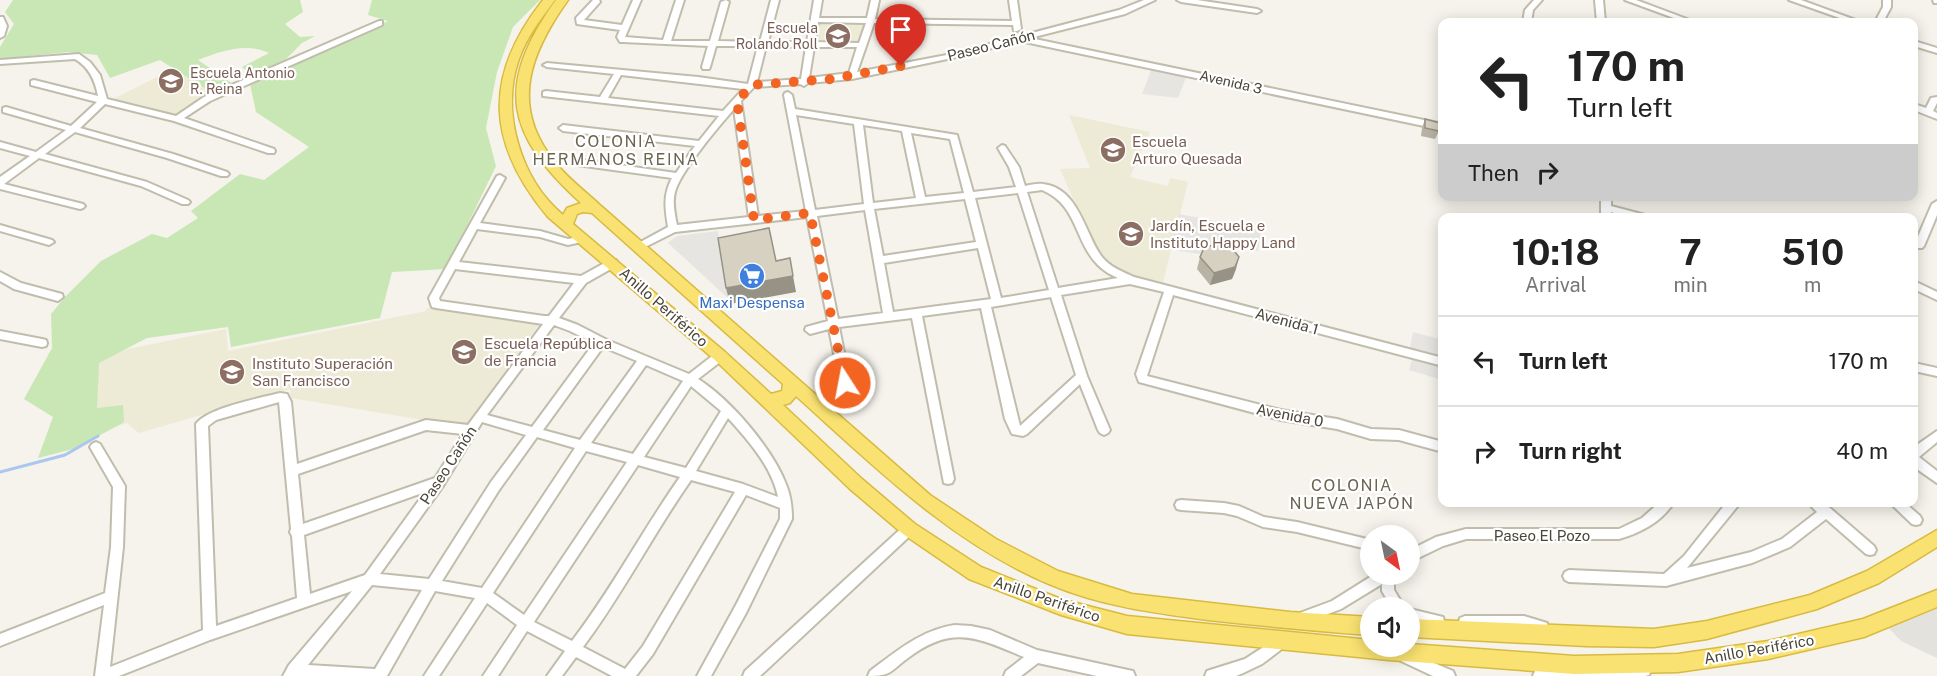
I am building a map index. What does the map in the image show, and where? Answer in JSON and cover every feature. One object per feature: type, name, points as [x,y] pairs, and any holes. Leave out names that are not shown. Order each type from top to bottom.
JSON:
[{"type":"highway","name":"Anillo Periférico","points":[[549,0],[522,37],[515,52],[507,82],[506,113],[511,141],[525,177],[545,205],[566,225],[720,356],[856,484],[909,529],[975,573],[1061,607],[1127,626],[1360,648]]},
{"type":"highway","name":"Anillo Periférico","points":[[562,0],[534,40],[524,73],[523,104],[532,136],[548,162],[638,247],[924,500],[990,544],[1054,578],[1132,602],[1290,621],[1360,625]]},
{"type":"highway","points":[[566,225],[568,215],[577,208],[596,209]]},
{"type":"highway","points":[[766,400],[782,400],[789,395],[792,389],[791,383]]},
{"type":"highway","name":"Anillo Periférico","points":[[1420,629],[1654,638],[1707,630],[1811,603],[1874,577],[1937,538]]},
{"type":"highway","name":"Anillo Periférico","points":[[1420,653],[1574,665],[1678,663],[1768,650],[1864,627],[1937,598]]},
{"type":"street","points":[[638,0],[623,28],[622,39],[666,43],[861,45]]},
{"type":"street","points":[[666,43],[680,0]]},
{"type":"street","points":[[673,229],[668,202],[671,188],[702,144],[750,86],[775,0]]},
{"type":"street","points":[[804,83],[818,0]]},
{"type":"street","points":[[852,76],[861,45],[872,22],[875,0]]},
{"type":"street","points":[[1013,0],[1019,38]]},
{"type":"street","points":[[1181,0],[1257,11]]},
{"type":"street","points":[[1528,18],[1529,10],[1538,0]]},
{"type":"street","points":[[1598,0],[1600,18]]},
{"type":"street","points":[[1629,0],[1680,18]]},
{"type":"street","points":[[1793,0],[1845,18]]},
{"type":"street","points":[[1817,9],[1823,0]]},
{"type":"street","points":[[1881,18],[1887,7],[1887,0]]},
{"type":"street","name":"Paseo Cañón","points":[[547,65],[750,86],[804,83],[952,56],[1122,12],[1146,1]]},
{"type":"street","points":[[596,2],[580,18],[580,22],[623,28]]},
{"type":"street","points":[[706,67],[725,2]]},
{"type":"street","points":[[0,19],[1,32]]},
{"type":"street","points":[[814,20],[1015,23]]},
{"type":"street","points":[[177,119],[207,99],[379,23]]},
{"type":"street","name":"Avenida 3","points":[[1019,38],[1438,126]]},
{"type":"street","points":[[1918,44],[1937,51]]},
{"type":"street","points":[[0,62],[76,56],[84,60],[93,70],[102,88],[103,100]]},
{"type":"street","points":[[603,100],[619,72]]},
{"type":"street","points":[[33,83],[177,119],[271,151]]},
{"type":"street","points":[[546,94],[726,114]]},
{"type":"street","points":[[788,94],[845,383]]},
{"type":"street","points":[[0,184],[72,130],[103,100]]},
{"type":"street","points":[[1918,108],[1933,114],[1934,100],[1937,100]]},
{"type":"street","points":[[737,101],[754,220]]},
{"type":"street","points":[[6,110],[72,130],[178,156],[224,174]]},
{"type":"street","points":[[791,111],[954,137],[967,195],[983,244],[991,303],[1016,431],[1029,428],[1082,376]]},
{"type":"street","points":[[1918,117],[1937,124]]},
{"type":"street","points":[[858,122],[869,207],[889,316]]},
{"type":"street","points":[[563,128],[702,144]]},
{"type":"street","points":[[906,131],[921,201]]},
{"type":"street","points":[[0,145],[135,181],[185,202]]},
{"type":"street","points":[[1002,148],[1014,167],[1082,376],[1104,430]]},
{"type":"street","points":[[577,162],[679,176]]},
{"type":"street","points":[[500,178],[434,298],[436,304],[544,320],[553,319],[601,342],[690,379],[728,410],[752,439],[780,483],[786,505],[786,519],[704,676]]},
{"type":"street","points":[[0,184],[80,206]]},
{"type":"street","points":[[638,247],[673,229],[1043,187],[1054,190],[1065,198],[1098,259],[1107,268],[1131,280]]},
{"type":"street","points":[[1918,246],[1937,204]]},
{"type":"street","points":[[473,225],[540,234],[568,242],[583,238]]},
{"type":"street","points":[[0,228],[49,242]]},
{"type":"street","points":[[879,260],[983,244]]},
{"type":"street","name":"Paseo Cañón","points":[[292,673],[369,579],[439,482],[479,417],[582,280],[613,263]]},
{"type":"street","points":[[451,265],[582,280]]},
{"type":"street","points":[[0,276],[18,286],[58,297]]},
{"type":"street","points":[[810,330],[833,324],[991,303],[1131,280]]},
{"type":"street","name":"Avenida 1","points":[[1131,280],[1438,361]]},
{"type":"street","points":[[1918,287],[1937,296]]},
{"type":"street","name":"Avenida 0","points":[[1169,291],[1141,374],[1146,381],[1264,411],[1337,424],[1371,434],[1399,435],[1438,446]]},
{"type":"street","points":[[916,313],[948,479]]},
{"type":"street","points":[[0,335],[42,343]]},
{"type":"street","points":[[292,673],[379,676],[432,585],[495,486],[533,431],[601,342]]},
{"type":"street","points":[[490,676],[633,460],[690,379],[720,356]]},
{"type":"street","points":[[431,676],[584,444],[644,360]]},
{"type":"street","points":[[1918,368],[1937,372]]},
{"type":"street","points":[[210,634],[202,424],[213,416],[283,397],[304,601]]},
{"type":"street","points":[[554,676],[602,612],[660,515],[728,410]]},
{"type":"street","points":[[479,417],[743,489],[786,505]]},
{"type":"street","points":[[292,471],[426,425],[470,430]]},
{"type":"street","points":[[1918,451],[1937,436]]},
{"type":"street","points":[[96,447],[119,486],[112,596],[102,676],[210,634],[369,579],[432,585],[485,594],[524,623],[626,676],[648,650],[743,489]]},
{"type":"street","points":[[1918,463],[1937,478]]},
{"type":"street","points":[[296,532],[439,482]]},
{"type":"street","points":[[1181,505],[1239,511],[1263,522],[1360,541]]},
{"type":"street","name":"Paseo El Pozo","points":[[1420,550],[1440,540],[1466,534],[1619,534],[1636,529],[1663,507]]},
{"type":"street","points":[[1666,580],[1688,561],[1731,507]]},
{"type":"street","points":[[1569,576],[1666,580],[1752,557],[1786,543],[1821,507]]},
{"type":"street","points":[[1823,507],[1870,550]]},
{"type":"street","points":[[1901,507],[1916,520]]},
{"type":"street","points":[[750,676],[909,529]]},
{"type":"street","points":[[1290,621],[1330,609],[1371,585]]},
{"type":"street","points":[[0,640],[112,596]]},
{"type":"street","points":[[1420,618],[1432,621],[1524,622],[1586,637]]},
{"type":"street","points":[[875,676],[920,641],[953,630],[992,636],[1036,656],[1128,676]]},
{"type":"street","points":[[1212,676],[1230,673],[1256,662],[1282,641]]},
{"type":"street","points":[[1011,676],[1036,656]]},
{"type":"street","points":[[1405,657],[1448,676]]},
{"type":"street","points":[[1540,676],[1627,674],[1678,663]]},
{"type":"shaded area","name":"Escuela Rolando Roll","points":[[815,19],[869,21],[859,44],[812,43]]},
{"type":"shaded area","points":[[1153,65],[1188,72],[1178,98],[1142,94]]},
{"type":"shaded area","name":"Escuela Antonio R. Reina","points":[[173,69],[212,93],[177,116],[111,100]]},
{"type":"shaded area","name":"Jardín, Escuela e Instituto Happy Land","points":[[1069,115],[1150,132],[1130,177],[1168,186],[1170,178],[1188,182],[1163,282],[1125,274],[1099,257],[1060,169],[1090,168]]},
{"type":"shaded area","points":[[1179,214],[1261,230],[1258,251],[1230,245],[1227,258],[1167,249]]},
{"type":"shaded area","points":[[718,231],[729,299],[668,243],[677,236]]},
{"type":"shaded area","name":"Instituto Superación San Francisco","points":[[427,308],[540,323],[465,427],[291,398],[290,389],[139,433],[127,423],[102,432],[59,363],[226,329],[228,351],[426,311]]},
{"type":"shaded area","points":[[1413,332],[1438,339],[1438,356],[1409,353]]},
{"type":"shaded area","points":[[1413,356],[1438,364],[1438,379],[1409,370]]},
{"type":"shaded area","points":[[1937,598],[1937,658],[1901,641],[1882,621]]},
{"type":"green space","points":[[13,0],[300,0],[303,12],[285,24],[300,37],[315,36],[302,43],[286,59],[252,76],[242,67],[269,53],[242,48],[198,60],[233,84],[212,93],[160,60],[110,78],[97,55],[68,52],[0,59],[0,47],[14,24],[5,12]]},
{"type":"green space","points":[[372,0],[540,0],[513,27],[497,72],[486,128],[496,166],[446,269],[392,272],[380,318],[231,347],[228,327],[147,338],[99,363],[97,408],[123,405],[124,422],[77,448],[38,458],[53,417],[24,399],[52,348],[51,314],[101,261],[152,234],[167,238],[198,218],[191,211],[240,174],[264,180],[309,147],[256,112],[250,84],[388,21],[368,15]]},
{"type":"building","points":[[1425,119],[1438,122],[1438,131],[1425,128]]},
{"type":"building","name":"Maxi Despensa","points":[[769,228],[776,261],[790,258],[793,276],[726,288],[718,238]]},
{"type":"building","points":[[1216,244],[1231,247],[1239,257],[1235,267],[1214,273],[1200,257],[1204,248]]},
{"type":"waterway","points":[[0,472],[65,455],[98,436]]},
{"type":"place","name":"Escuela Rolando Roll","points":[[838,36]]},
{"type":"place","name":"Escuela Antonio R. Reina","points":[[171,81]]},
{"type":"place","name":"Escuela Arturo Quesada","points":[[1113,150]]},
{"type":"place","name":"Jardín, Escuela e Instituto Happy Land","points":[[1131,234]]},
{"type":"place","name":"Maxi Despensa","points":[[752,276]]},
{"type":"place","name":"Escuela República de Francia","points":[[464,352]]},
{"type":"place","name":"Instituto Superación San Francisco","points":[[232,372]]},
{"type":"district","name":"COLONIA HERMANOS REINA","points":[[616,150]]},
{"type":"district","name":"COLONIA NUEVA JAPÓN","points":[[1352,494]]},
{"type":"route","points":[[845,383],[810,213],[754,220],[737,101],[752,85],[804,83],[901,66]]}]
